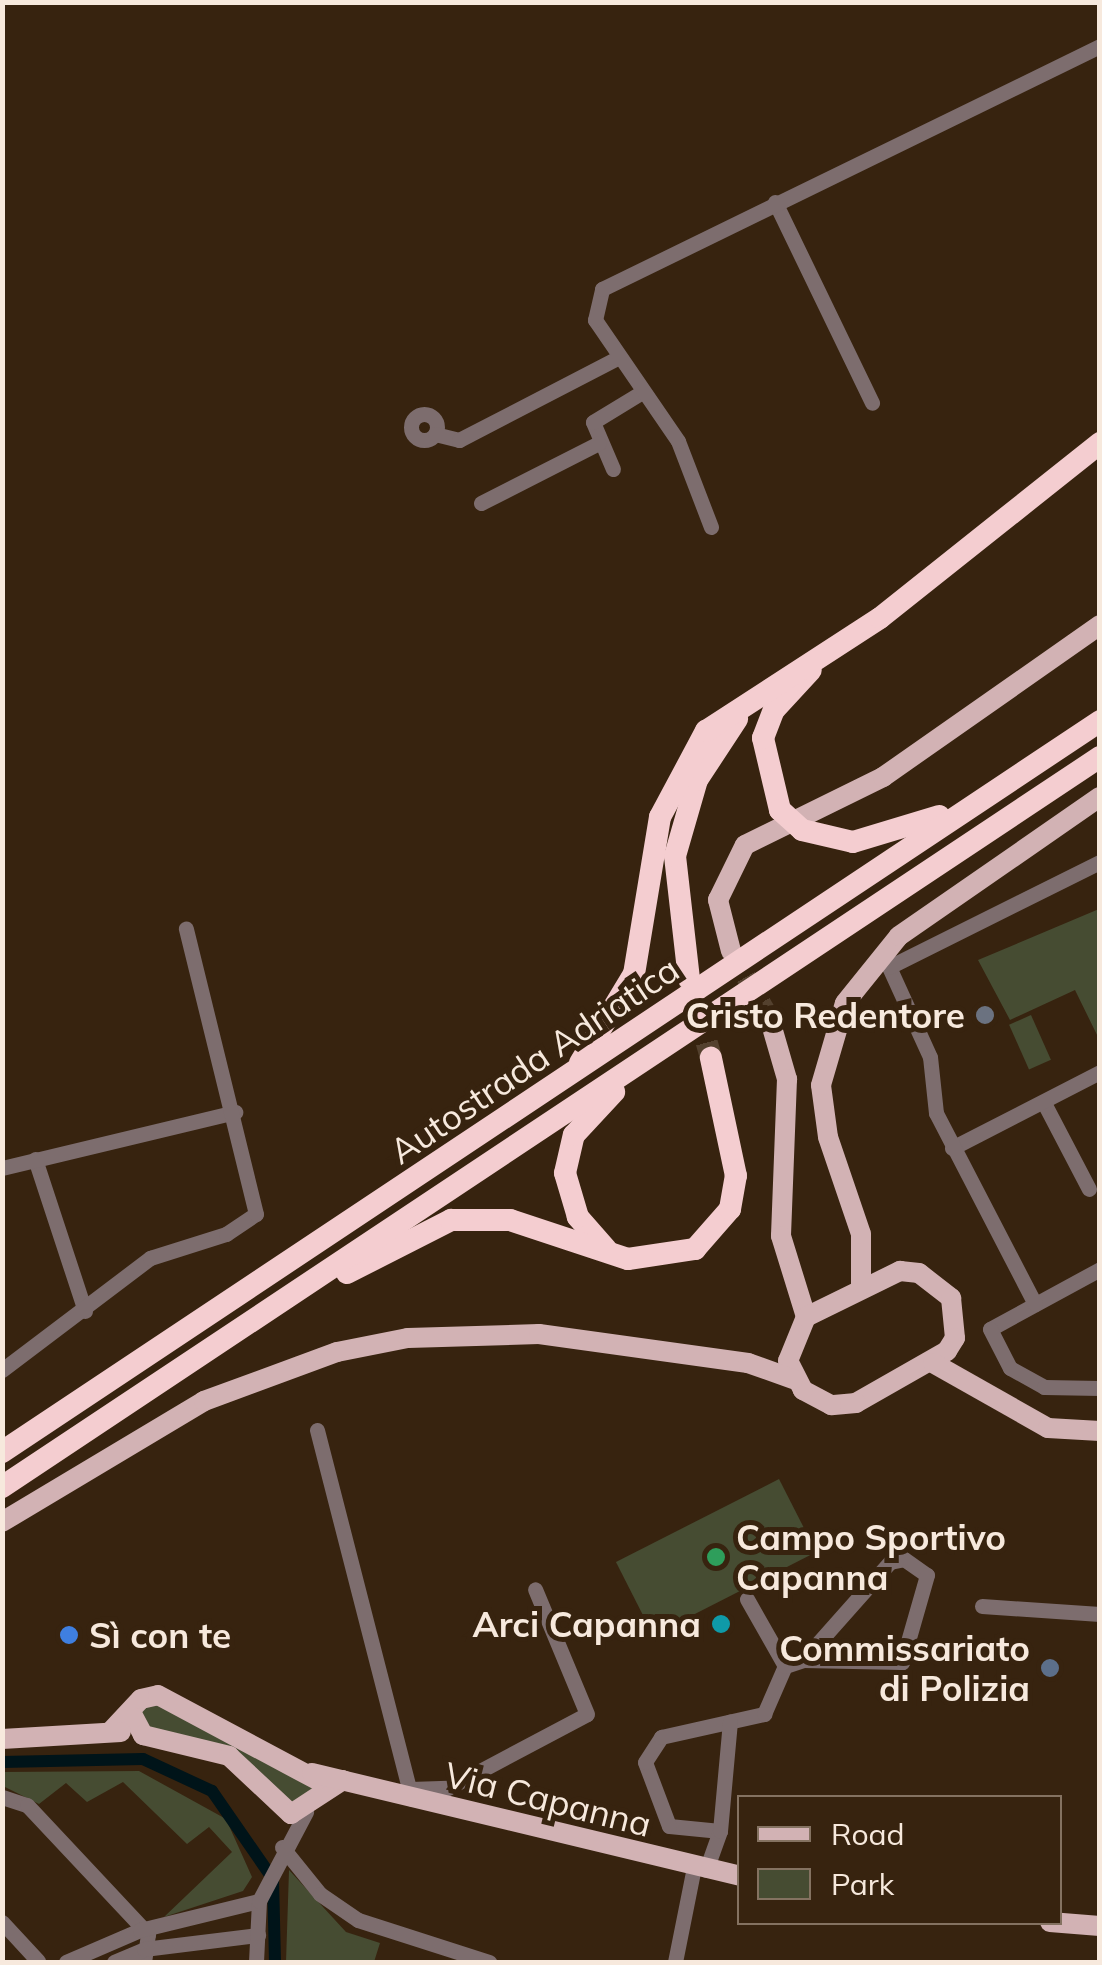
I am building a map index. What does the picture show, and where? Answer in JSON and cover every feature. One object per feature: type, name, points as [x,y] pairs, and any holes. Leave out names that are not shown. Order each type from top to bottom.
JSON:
[{"type":"highway","points":[[531,1106],[600,1040],[625,994],[674,778],[706,731],[830,649],[1100,443]]},
{"type":"highway","points":[[830,649],[767,724],[762,766],[780,810],[802,830],[824,839],[883,838],[980,800]]},
{"type":"highway","points":[[689,979],[673,894],[682,818],[704,765],[756,698]]},
{"type":"highway","name":"Autostrada Adriatica","points":[[2,1452],[531,1106],[1100,721]]},
{"type":"highway","name":"Autostrada Adriatica","points":[[2,1488],[680,1033],[1100,757]]},
{"type":"highway","points":[[609,1251],[571,1203],[568,1152],[587,1116],[680,1033]]},
{"type":"highway","points":[[259,1318],[452,1220],[510,1220],[645,1260],[680,1255],[730,1209],[735,1160],[711,1058]]},
{"type":"main road","points":[[731,950],[718,900],[746,845],[883,776],[1100,625]]},
{"type":"main road","points":[[861,1286],[861,1234],[828,1138],[821,1085],[845,1002],[899,936],[1100,797]]},
{"type":"main road","points":[[769,1017],[787,1079],[778,1209],[806,1317]]},
{"type":"main road","points":[[861,1234],[900,1271]]},
{"type":"main road","points":[[748,1364],[791,1341],[806,1317],[830,1300],[900,1271],[919,1272],[951,1298],[955,1338],[972,1380]]},
{"type":"main road","points":[[797,1279],[830,1300]]},
{"type":"main road","points":[[2,1522],[204,1401],[336,1352],[523,1333],[748,1364],[793,1380],[831,1405],[856,1404],[933,1363],[955,1338]]},
{"type":"main road","points":[[791,1341],[793,1380]]},
{"type":"main road","points":[[933,1363],[972,1380],[1048,1428],[1100,1431]]},
{"type":"main road","name":"Via Capanna","points":[[135,1723],[158,1695],[312,1773],[734,1875]]},
{"type":"main road","points":[[2,1738],[110,1732],[135,1723],[214,1748],[284,1811],[313,1804],[343,1780]]},
{"type":"main road","points":[[312,1773],[313,1804]]},
{"type":"main road","points":[[1062,1923],[1100,1926]]},
{"type":"street","points":[[711,527],[678,441],[639,394],[596,320],[602,289],[1100,46]]},
{"type":"street","points":[[776,202],[872,402]]},
{"type":"street","points":[[435,434],[459,440],[617,358]]},
{"type":"street","points":[[613,469],[599,443],[594,418],[639,394]]},
{"type":"street","points":[[482,503],[599,443]]},
{"type":"street","points":[[1035,1304],[952,1148],[893,959],[1100,862]]},
{"type":"street","points":[[2,1370],[85,1311],[150,1258],[226,1234],[256,1214],[235,1112],[186,928]]},
{"type":"street","points":[[952,1148],[1100,1072]]},
{"type":"street","points":[[1044,1103],[1090,1190]]},
{"type":"street","points":[[2,1168],[235,1112]]},
{"type":"street","points":[[35,1159],[85,1311]]},
{"type":"street","points":[[1100,1269],[990,1329],[1010,1368],[1044,1387],[1100,1388]]},
{"type":"street","points":[[317,1430],[411,1794],[448,1788],[587,1714],[535,1589]]},
{"type":"street","points":[[720,1831],[669,1826],[645,1762],[662,1737],[764,1714],[785,1666],[803,1660],[902,1662],[926,1574],[904,1558],[890,1562],[803,1660]]},
{"type":"street","points":[[747,1600],[785,1666]]},
{"type":"street","points":[[982,1606],[1100,1614]]},
{"type":"street","points":[[730,1721],[720,1831],[734,1875]]},
{"type":"street","points":[[2,1796],[27,1805],[140,1930],[144,1956]]},
{"type":"street","points":[[256,1962],[259,1901],[269,1873],[284,1841],[313,1804]]},
{"type":"street","points":[[284,1811],[284,1841],[337,1908],[436,1955],[489,1962]]},
{"type":"street","points":[[675,1962],[700,1868],[720,1831]]},
{"type":"street","points":[[66,1962],[140,1930],[259,1901]]},
{"type":"street","points":[[2,1922],[38,1961]]},
{"type":"street","points":[[114,1962],[258,1935]]},
{"type":"green space","points":[[1099,909],[1099,1039],[1075,990],[1010,1020],[978,960]]},
{"type":"green space","points":[[1031,1015],[1051,1060],[1029,1070],[1009,1025]]},
{"type":"green space","name":"Campo Sportivo Capanna","points":[[779,1479],[816,1552],[653,1635],[616,1562]]},
{"type":"green space","points":[[151,1700],[313,1785],[314,1796],[299,1808],[219,1746],[156,1734],[137,1713]]},
{"type":"green space","points":[[139,1771],[226,1819],[252,1877],[243,1891],[164,1917],[232,1852],[209,1827],[187,1844],[123,1782],[87,1802],[66,1783],[39,1804],[3,1786],[3,1772]]},
{"type":"green space","points":[[289,1870],[346,1932],[380,1943],[374,1962],[286,1962]]},
{"type":"waterway","points":[[2,1762],[143,1759],[212,1791],[273,1879],[275,1962]]},
{"type":"tunnel","points":[[731,951],[769,1017]]},
{"type":"tunnel","points":[[689,979],[711,1058]]},
{"type":"place","name":"Cristo Redentore","points":[[985,1015]]},
{"type":"place","name":"Campo Sportivo Capanna","points":[[716,1557]]},
{"type":"place","name":"Arci Capanna","points":[[721,1624]]},
{"type":"place","name":"Sì con te","points":[[69,1635]]},
{"type":"place","name":"Commissariato di Polizia","points":[[1050,1668]]}]
